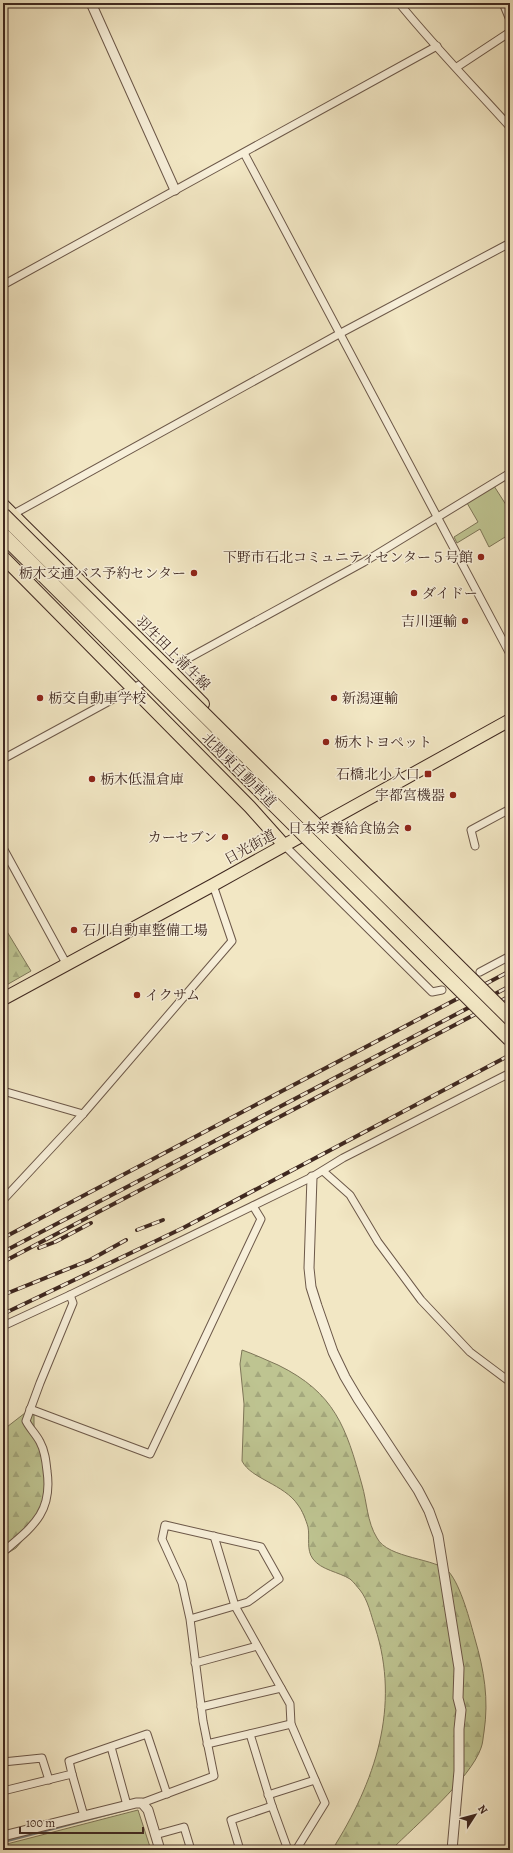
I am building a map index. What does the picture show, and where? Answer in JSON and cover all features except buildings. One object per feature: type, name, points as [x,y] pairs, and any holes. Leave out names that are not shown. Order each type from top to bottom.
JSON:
[{"type":"highway","name":"北関東自動車道","points":[[6,516],[510,1018]]},
{"type":"highway","name":"北関東自動車道","points":[[3,535],[510,1039]]},
{"type":"main road","name":"羽生田上蒲生線","points":[[3,505],[6,516],[169,668],[318,826]]},
{"type":"main road","points":[[3,557],[245,802],[284,845]]},
{"type":"main road","name":"日光街道","points":[[3,999],[213,885],[510,720]]},
{"type":"street","points":[[92,3],[175,190]]},
{"type":"street","points":[[399,3],[510,127]]},
{"type":"street","points":[[503,3],[510,20]]},
{"type":"street","points":[[457,67],[510,32]]},
{"type":"street","points":[[3,286],[437,46]]},
{"type":"street","points":[[244,153],[510,654]]},
{"type":"street","points":[[6,516],[339,334],[510,243]]},
{"type":"street","points":[[3,759],[364,562],[510,473]]},
{"type":"street","points":[[475,846],[471,830],[510,809]]},
{"type":"street","points":[[284,845],[432,992],[442,990]]},
{"type":"street","points":[[3,848],[67,965]]},
{"type":"street","points":[[3,1200],[83,1114],[232,942],[213,885]]},
{"type":"street","points":[[480,972],[510,956]]},
{"type":"street","points":[[3,1326],[254,1206],[312,1177],[343,1158],[510,1073]]},
{"type":"street","points":[[3,1091],[83,1114]]},
{"type":"street","points":[[323,1170],[350,1196],[378,1242],[421,1300],[470,1352],[510,1382]]},
{"type":"street","points":[[312,1177],[311,1287],[333,1352],[358,1399],[418,1490],[429,1511],[438,1536],[459,1668],[458,1698],[461,1710],[459,1729],[459,1771],[452,1850]]},
{"type":"street","points":[[30,1409],[150,1454],[261,1219],[254,1206]]},
{"type":"street","points":[[3,1552],[24,1534],[43,1512],[49,1494],[45,1456],[40,1441],[30,1429],[26,1421],[73,1304],[70,1295]]},
{"type":"street","points":[[3,1836],[127,1805],[142,1803],[214,1776],[201,1707],[190,1619],[182,1583],[162,1539],[165,1525],[261,1547],[279,1579],[248,1602],[190,1619]]},
{"type":"street","points":[[214,1536],[235,1606],[290,1704],[291,1724],[325,1803],[296,1850]]},
{"type":"street","points":[[195,1663],[258,1646]]},
{"type":"street","points":[[201,1707],[281,1688]]},
{"type":"street","points":[[207,1744],[291,1724]]},
{"type":"street","points":[[84,1816],[69,1761],[147,1734],[167,1794]]},
{"type":"street","points":[[250,1734],[268,1795],[288,1850]]},
{"type":"street","points":[[111,1746],[127,1805]]},
{"type":"street","points":[[3,1762],[42,1758],[49,1780]]},
{"type":"street","points":[[3,1791],[72,1774]]},
{"type":"street","points":[[268,1795],[315,1780]]},
{"type":"street","points":[[142,1803],[148,1810],[160,1850]]},
{"type":"street","points":[[240,1850],[231,1820],[272,1806]]},
{"type":"street","points":[[156,1835],[184,1827],[191,1850]]},
{"type":"green space","points":[[494,486],[510,511],[510,534],[489,547],[480,529],[457,543],[454,537],[478,522],[467,503]]},
{"type":"green space","points":[[3,925],[31,971],[3,987]]},
{"type":"green space","points":[[242,1350],[278,1365],[297,1376],[313,1387],[325,1400],[335,1414],[350,1446],[362,1485],[369,1519],[377,1538],[383,1545],[391,1550],[443,1567],[449,1572],[457,1586],[468,1614],[485,1685],[486,1708],[482,1746],[475,1760],[454,1787],[391,1850],[332,1850],[361,1798],[379,1743],[384,1715],[385,1686],[382,1657],[369,1608],[360,1590],[350,1579],[316,1563],[309,1548],[308,1527],[304,1515],[298,1505],[285,1492],[253,1473],[242,1461],[244,1404],[240,1364]]},
{"type":"green space","points":[[34,1406],[34,1428],[50,1483],[33,1528],[16,1548],[3,1556],[3,1430]]},
{"type":"green space","points":[[138,1810],[151,1850],[3,1850],[3,1845]]},
{"type":"waterway","points":[[3,1842],[128,1809]]},
{"type":"railway","points":[[3,1238],[510,971]]},
{"type":"railway","points":[[3,1252],[510,986]]},
{"type":"railway","points":[[3,1262],[510,996]]},
{"type":"railway","points":[[3,1314],[183,1228],[510,1055]]},
{"type":"railway","points":[[137,1230],[163,1220]]},
{"type":"railway","points":[[39,1248],[55,1242],[91,1223]]},
{"type":"railway","points":[[3,1295],[90,1260],[126,1240]]},
{"type":"place","name":"下野市石北コミュニティセンター５号館","points":[[481,557]]},
{"type":"place","name":"栃木交通バス予約センター","points":[[194,573]]},
{"type":"place","name":"ダイドー","points":[[414,593]]},
{"type":"place","name":"吉川運輸","points":[[465,621]]},
{"type":"place","name":"栃交自動車学校","points":[[40,698]]},
{"type":"place","name":"新潟運輸","points":[[334,698]]},
{"type":"place","name":"栃木トヨペット","points":[[326,742]]},
{"type":"place","name":"石橋北小入口","points":[[428,774]]},
{"type":"place","name":"栃木低温倉庫","points":[[92,779]]},
{"type":"place","name":"宇都宮機器","points":[[453,795]]},
{"type":"place","name":"日本栄養給食協会","points":[[408,828]]},
{"type":"place","name":"カーセブン","points":[[225,837]]},
{"type":"place","name":"石川自動車整備工場","points":[[74,930]]},
{"type":"place","name":"イクサム","points":[[137,995]]}]
